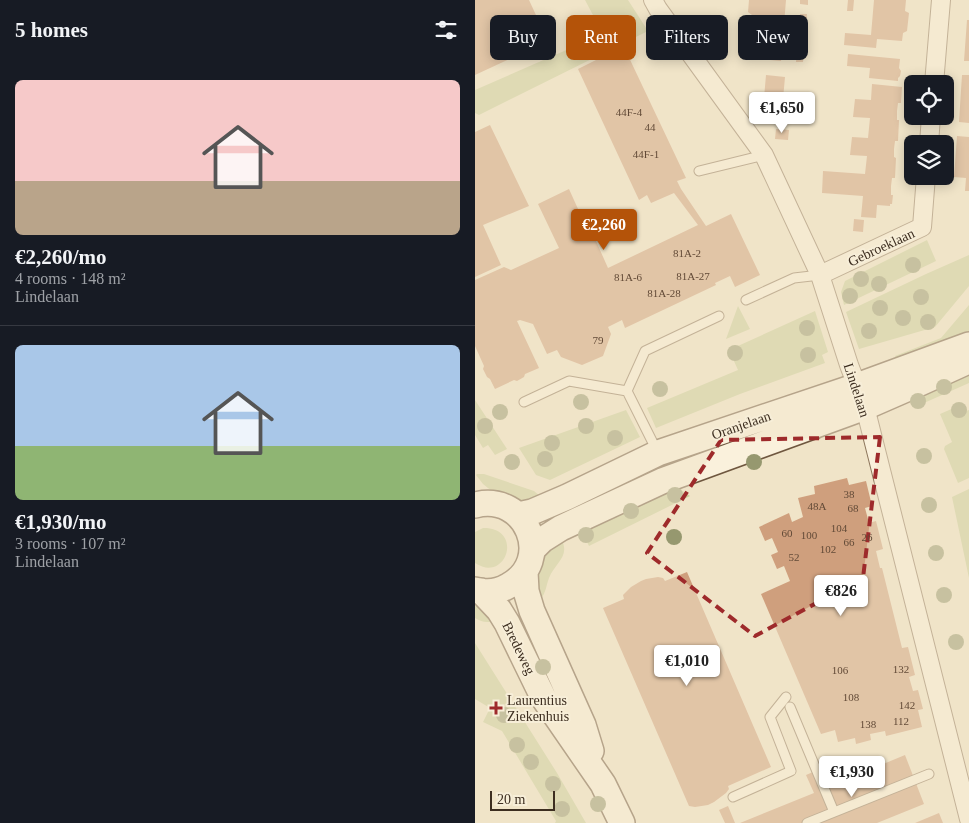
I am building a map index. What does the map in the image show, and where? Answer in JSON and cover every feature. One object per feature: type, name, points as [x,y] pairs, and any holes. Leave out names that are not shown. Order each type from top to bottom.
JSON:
[{"type":"street","name":"Lindelaan","points":[[653,0],[764,155],[820,275],[863,406],[969,819]]},
{"type":"street","points":[[935,75],[941,0]]},
{"type":"street","name":"Gebroeklaan","points":[[820,275],[922,227],[925,185]]},
{"type":"street","name":"Oranjelaan","points":[[518,514],[532,512],[567,497],[659,453],[863,406],[969,345]]},
{"type":"street","name":"Oranjelaan","points":[[478,591],[498,591],[506,588],[519,578],[542,540],[561,528],[662,480],[920,384],[969,360]]},
{"type":"street","points":[[479,499],[509,508],[518,514]]},
{"type":"street","name":"Bredeweg","points":[[518,514],[526,525],[531,537],[526,591],[532,611],[583,725],[603,784],[622,823]]},
{"type":"street","name":"Bredeweg","points":[[478,591],[492,601],[503,616],[543,697],[603,784]]},
{"type":"lane","points":[[699,171],[764,155]]},
{"type":"lane","points":[[746,300],[794,278],[820,275]]},
{"type":"lane","points":[[627,391],[645,351],[719,316]]},
{"type":"lane","points":[[524,402],[569,381],[627,391]]},
{"type":"lane","points":[[627,391],[659,453]]},
{"type":"lane","points":[[733,797],[791,771],[770,717],[786,697]]},
{"type":"lane","points":[[790,707],[834,812]]},
{"type":"lane","points":[[807,823],[929,774]]},
{"type":"highlighted area","points":[[880,437],[863,578],[755,636],[647,553],[721,440]]},
{"type":"green space","points":[[585,0],[628,0],[646,28],[646,32],[636,37],[636,15],[593,15]]},
{"type":"green space","points":[[566,50],[566,60],[590,60],[479,115],[475,113],[475,90],[544,60],[556,60],[556,55]]},
{"type":"green space","points":[[927,240],[936,261],[844,305],[841,292],[845,281]]},
{"type":"green space","points":[[969,255],[969,286],[935,327],[859,349],[846,312]]},
{"type":"green space","points":[[969,305],[969,337],[897,366],[895,356],[941,338]]},
{"type":"green space","points":[[738,306],[750,329],[726,339]]},
{"type":"green space","points":[[815,311],[828,352],[822,355],[825,363],[740,394],[656,428],[647,408],[738,370],[729,350]]},
{"type":"green space","points":[[969,369],[969,383],[915,407],[910,396]]},
{"type":"green space","points":[[475,400],[507,449],[495,455],[488,445],[483,448],[475,435]]},
{"type":"green space","points":[[963,404],[966,411],[969,410],[969,478],[958,483],[944,449],[945,446],[952,442],[940,414]]},
{"type":"green space","points":[[626,410],[640,437],[550,480],[536,475],[519,448]]},
{"type":"green space","points":[[477,474],[484,474],[534,491],[541,497],[518,502],[498,496],[483,484]]},
{"type":"green space","points":[[674,485],[690,496],[589,546],[580,528]]},
{"type":"green space","points":[[969,489],[969,578],[952,497]]},
{"type":"green space","points":[[483,528],[496,530],[504,536],[507,544],[506,553],[502,561],[496,566],[486,567],[475,563],[475,532]]},
{"type":"green space","points":[[561,538],[564,545],[563,555],[552,572],[540,600],[532,589],[542,555]]},
{"type":"green space","points":[[475,599],[497,620],[486,622],[475,618]]},
{"type":"green space","points":[[475,643],[557,773],[586,823],[555,823],[556,821],[502,731],[483,722],[490,708],[475,699]]},
{"type":"building","points":[[475,0],[529,0],[536,15],[490,15],[490,60],[507,60],[475,75]]},
{"type":"building","points":[[749,0],[786,0],[785,15],[752,15],[748,12]]},
{"type":"building","points":[[800,0],[808,0],[808,5],[800,4]]},
{"type":"building","points":[[848,0],[854,0],[853,11],[847,11]]},
{"type":"building","points":[[874,0],[906,0],[905,11],[909,13],[907,31],[903,33],[902,41],[877,39],[876,48],[844,45],[845,33],[871,35]]},
{"type":"building","points":[[967,20],[969,20],[969,61],[964,61]]},
{"type":"building","points":[[848,54],[900,59],[899,68],[901,71],[898,81],[869,78],[870,68],[847,66]]},
{"type":"building","points":[[596,60],[630,60],[686,178],[677,181],[681,189],[706,226],[731,214],[760,275],[735,287],[730,276],[715,283],[716,285],[625,328],[622,320],[608,327],[611,334],[603,356],[582,365],[561,357],[557,350],[547,354],[533,324],[520,320],[517,321],[539,368],[525,374],[524,377],[517,381],[514,380],[495,389],[483,369],[484,366],[475,346],[475,280],[504,267],[511,270],[559,248],[538,204],[569,189],[583,220],[577,223],[583,236],[592,232],[608,268],[698,225],[674,193],[651,203],[647,195],[639,200],[578,69]]},
{"type":"building","points":[[766,75],[785,77],[783,99],[764,98]]},
{"type":"building","points":[[962,75],[969,75],[969,123],[959,122]]},
{"type":"building","points":[[872,84],[902,87],[901,103],[898,103],[897,111],[897,120],[899,120],[898,141],[895,141],[894,149],[894,157],[896,158],[895,178],[892,178],[891,186],[892,204],[890,206],[877,205],[876,218],[861,217],[863,196],[822,193],[823,171],[865,174],[867,156],[850,155],[852,137],[868,138],[870,118],[853,117],[855,99],[871,100]]},
{"type":"building","points":[[767,106],[786,107],[785,121],[766,120]]},
{"type":"building","points":[[490,125],[529,206],[483,225],[501,265],[475,277],[475,132]]},
{"type":"building","points":[[776,129],[789,130],[788,140],[775,139]]},
{"type":"building","points":[[957,136],[969,137],[969,191],[965,191],[966,178],[954,177]]},
{"type":"building","points":[[854,219],[864,220],[863,232],[853,231]]},
{"type":"building","points":[[847,478],[849,485],[866,481],[872,506],[865,508],[869,523],[876,521],[883,549],[876,551],[880,568],[882,568],[902,648],[908,647],[915,675],[909,677],[913,691],[918,690],[923,709],[918,710],[922,727],[886,736],[885,731],[870,734],[871,740],[856,744],[855,738],[838,742],[835,730],[821,734],[761,594],[790,581],[784,566],[777,569],[771,555],[778,552],[772,538],[765,541],[759,527],[789,513],[792,522],[803,517],[798,498],[815,494],[814,486]]},
{"type":"building","points":[[687,572],[771,767],[728,786],[729,789],[726,793],[714,802],[695,807],[689,806],[603,608],[624,599],[623,595],[641,581],[658,577],[663,578],[665,581]]},
{"type":"building","points":[[905,755],[924,804],[877,823],[740,823],[814,793],[806,775],[827,766],[835,784]]},
{"type":"building","points":[[728,806],[735,823],[725,823],[719,810]]},
{"type":"building","points":[[939,813],[943,823],[915,823]]},
{"type":"place","name":"Laurentius Ziekenhuis","points":[[496,708]]}]
